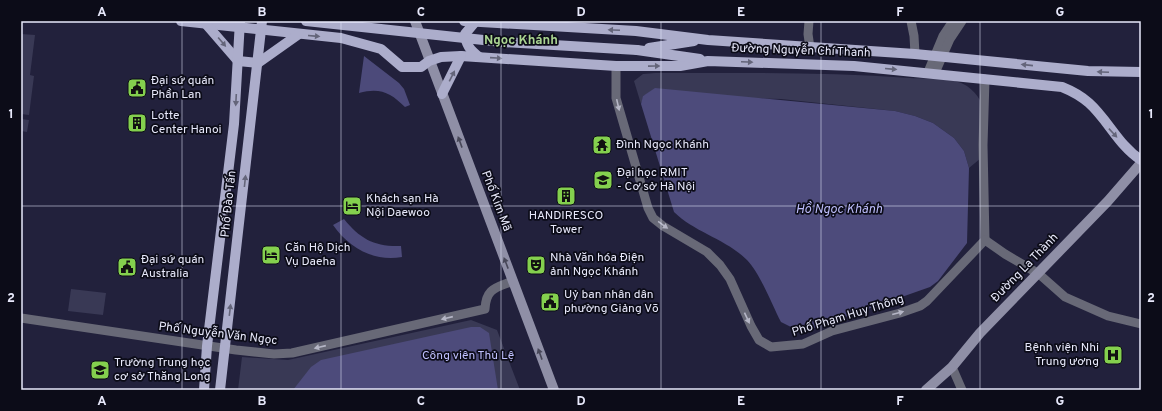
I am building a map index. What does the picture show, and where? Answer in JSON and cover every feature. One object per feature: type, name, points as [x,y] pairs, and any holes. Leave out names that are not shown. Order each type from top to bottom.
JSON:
[{"type":"main road","name":"Đường Nguyễn Chí Thanh","points":[[181,21],[206,24],[262,25],[299,34],[341,38],[381,50],[402,67],[421,68],[430,60],[441,57],[462,56],[616,66],[680,66],[708,61],[854,66],[1062,87],[1077,94],[1089,103],[1113,133],[1141,161]]},
{"type":"main road","points":[[306,21],[502,42],[637,50],[708,61]]},
{"type":"main road","points":[[341,38],[348,29],[348,21]]},
{"type":"main road","name":"Phố Kim Mã","points":[[415,21],[554,390]]},
{"type":"main road","name":"Đường Nguyễn Chí Thanh","points":[[464,21],[636,31],[708,40],[914,54],[1065,69],[1107,72],[1141,72]]},
{"type":"main road","points":[[476,22],[465,34],[466,43],[470,50],[479,57]]},
{"type":"main road","points":[[206,24],[238,61],[258,63],[299,34]]},
{"type":"main road","name":"Phố Đào Tấn","points":[[204,390],[207,346],[234,124],[240,24]]},
{"type":"main road","name":"Phố Đào Tấn","points":[[220,390],[262,25]]},
{"type":"main road","points":[[637,50],[708,40]]},
{"type":"main road","points":[[442,94],[462,56]]},
{"type":"main road","points":[[1062,87],[1065,69]]},
{"type":"main road","name":"Đường La Thành","points":[[926,390],[952,367],[980,333],[1039,274],[1141,161]]},
{"type":"main road","points":[[217,271],[234,273]]},
{"type":"street","points":[[809,21],[808,34],[810,48]]},
{"type":"street","points":[[911,21],[914,36],[914,54]]},
{"type":"street","points":[[931,73],[938,56],[943,36],[953,21]]},
{"type":"street","points":[[938,56],[962,21]]},
{"type":"street","name":"Phố Phạm Huy Thông","points":[[616,66],[616,98],[653,218],[663,226],[707,252],[720,265],[730,279],[751,326],[759,340],[771,347],[803,344],[832,332],[920,306],[927,301],[985,240]]},
{"type":"street","points":[[985,79],[983,152],[985,240],[1039,274],[1065,297],[1108,316],[1141,324]]},
{"type":"street","name":"Phố Nguyễn Văn Ngọc","points":[[21,318],[225,349],[274,354],[292,353],[485,309],[486,298],[491,290],[513,281]]},
{"type":"street","points":[[952,367],[962,390]]},
{"type":"green space","points":[[21,34],[35,35],[30,75],[34,76],[29,115],[21,114]]},
{"type":"green space","points":[[643,74],[815,74],[940,79],[955,81],[967,86],[980,100],[985,116],[987,153],[969,168],[964,151],[954,138],[933,123],[915,116],[895,111],[781,99],[644,95],[641,104],[634,81]]},
{"type":"green space","points":[[21,119],[29,120],[27,132],[21,131]]},
{"type":"green space","points":[[71,289],[106,293],[103,315],[68,311]]},
{"type":"green space","name":"Công viên Thủ Lệ","points":[[471,320],[497,330],[520,390],[238,390],[242,357],[288,360]]},
{"type":"shaded area","points":[[364,56],[399,83],[404,89],[410,105],[405,107],[385,92],[366,91],[359,93]]},
{"type":"water","name":"Hồ Ngọc Khánh","points":[[655,88],[895,111],[915,116],[933,123],[954,138],[964,151],[969,168],[967,243],[938,281],[930,287],[808,330],[797,330],[781,322],[757,273],[747,260],[730,246],[691,225],[674,212],[641,104],[643,96]]},
{"type":"water","points":[[344,219],[362,237],[383,245],[401,246],[402,257],[392,258],[372,255],[354,247],[333,225]]},
{"type":"water","name":"Công viên Thủ Lệ","points":[[471,327],[480,327],[489,333],[498,390],[293,390],[311,367],[321,360]]},
{"type":"place","name":"Đại sứ quán Phần Lan","points":[[137,88]]},
{"type":"place","name":"Lotte Center Hanoi","points":[[137,123]]},
{"type":"place","name":"Đình Ngọc Khánh","points":[[602,145]]},
{"type":"place","name":"Đại học RMIT - Cơ sở Hà Nội","points":[[603,180]]},
{"type":"place","name":"HANDIRESCO Tower","points":[[566,196]]},
{"type":"place","name":"Khách sạn Hà Nội Daewoo","points":[[352,206]]},
{"type":"place","name":"Căn Hộ Dịch Vụ Daeha","points":[[271,255]]},
{"type":"place","name":"Nhà Văn hóa Điện ảnh Ngọc Khánh","points":[[536,265]]},
{"type":"place","name":"Đại sứ quán Australia","points":[[127,267]]},
{"type":"place","name":"Uỷ ban nhân dân phường Giảng Võ","points":[[550,302]]},
{"type":"place","name":"Bệnh viện Nhi Trung ương","points":[[1113,355]]},
{"type":"place","name":"Trường Trung học cơ sở Thăng Long","points":[[100,370]]},
{"type":"district","name":"Ngọc Khánh","points":[[521,41]]}]
